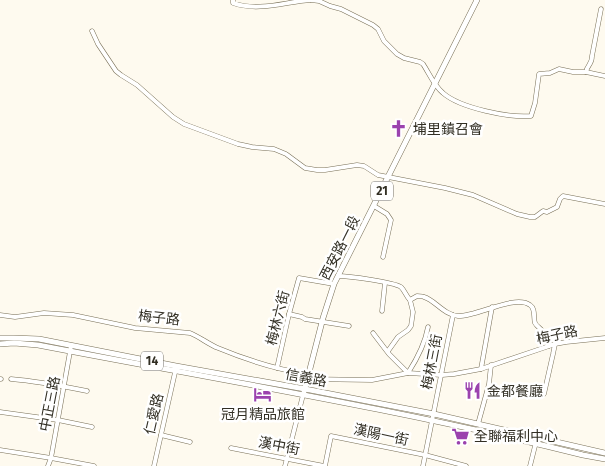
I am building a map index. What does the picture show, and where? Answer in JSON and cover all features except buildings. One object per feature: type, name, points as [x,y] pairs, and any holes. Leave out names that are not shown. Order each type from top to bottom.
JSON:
[{"type":"main road","name":"西安路一段","points":[[304,392],[334,284],[477,0]]},
{"type":"main road","name":"信義路","points":[[0,338],[39,339],[71,348],[176,369],[434,414],[478,424],[583,455],[605,459]]},
{"type":"main road","name":"信義路","points":[[0,344],[14,343],[71,348]]},
{"type":"main road","name":"信義路","points":[[304,392],[432,420],[605,453]]},
{"type":"street","points":[[234,0],[233,3],[240,6],[256,7],[311,0],[341,9],[378,29],[384,41],[397,54],[423,64],[442,92],[480,110],[530,117],[532,116],[539,74],[550,73],[559,69],[605,76]]},
{"type":"street","points":[[586,72],[592,62],[601,9]]},
{"type":"street","points":[[92,31],[98,44],[116,71],[136,84],[173,117],[184,124],[238,144],[274,149],[286,154],[305,168],[325,170],[357,165],[364,166],[378,175],[473,195],[530,218],[543,211],[547,212],[557,207],[564,196],[605,204]]},
{"type":"street","points":[[374,206],[387,214],[391,220],[383,257]]},
{"type":"street","points":[[338,276],[351,276],[396,284],[404,290],[410,300],[413,312],[411,326],[398,337],[388,351]]},
{"type":"street","name":"梅林六街","points":[[277,368],[299,278],[334,284]]},
{"type":"street","points":[[382,311],[385,283]]},
{"type":"street","points":[[410,300],[417,296],[426,297],[440,308],[458,316],[518,302],[531,305],[536,324],[542,330],[549,346]]},
{"type":"street","points":[[480,369],[492,308]]},
{"type":"street","name":"梅子路","points":[[0,315],[15,317],[44,313],[73,315],[135,328],[190,334],[219,348],[277,368],[308,376],[372,380],[408,373],[454,374],[480,369],[555,344],[605,338]]},
{"type":"street","points":[[289,314],[302,317],[305,320],[349,326]]},
{"type":"street","name":"梅林三街","points":[[423,466],[453,315]]},
{"type":"street","points":[[373,333],[389,354],[408,373],[420,352],[428,328]]},
{"type":"street","points":[[544,394],[555,344]]},
{"type":"street","name":"中正三路","points":[[48,466],[71,348]]},
{"type":"street","points":[[478,424],[489,384],[491,365]]},
{"type":"street","name":"仁愛路","points":[[154,466],[176,369]]},
{"type":"street","points":[[10,379],[87,391]]},
{"type":"street","name":"西安路一段","points":[[285,466],[304,392]]},
{"type":"street","points":[[0,412],[92,427]]},
{"type":"street","points":[[161,435],[190,442]]},
{"type":"street","name":"漢陽一街","points":[[324,466],[331,436],[466,466]]},
{"type":"street","points":[[530,466],[536,441]]},
{"type":"street","name":"漢中街","points":[[231,448],[324,466]]},
{"type":"street","points":[[0,450],[9,450],[92,466]]},
{"type":"place","name":"埔里鎮召會","points":[[399,129]]},
{"type":"place","name":"金都餐廳","points":[[473,391]]},
{"type":"place","name":"冠月精品旅館","points":[[263,394]]},
{"type":"place","name":"全聯福利中心","points":[[460,436]]}]
